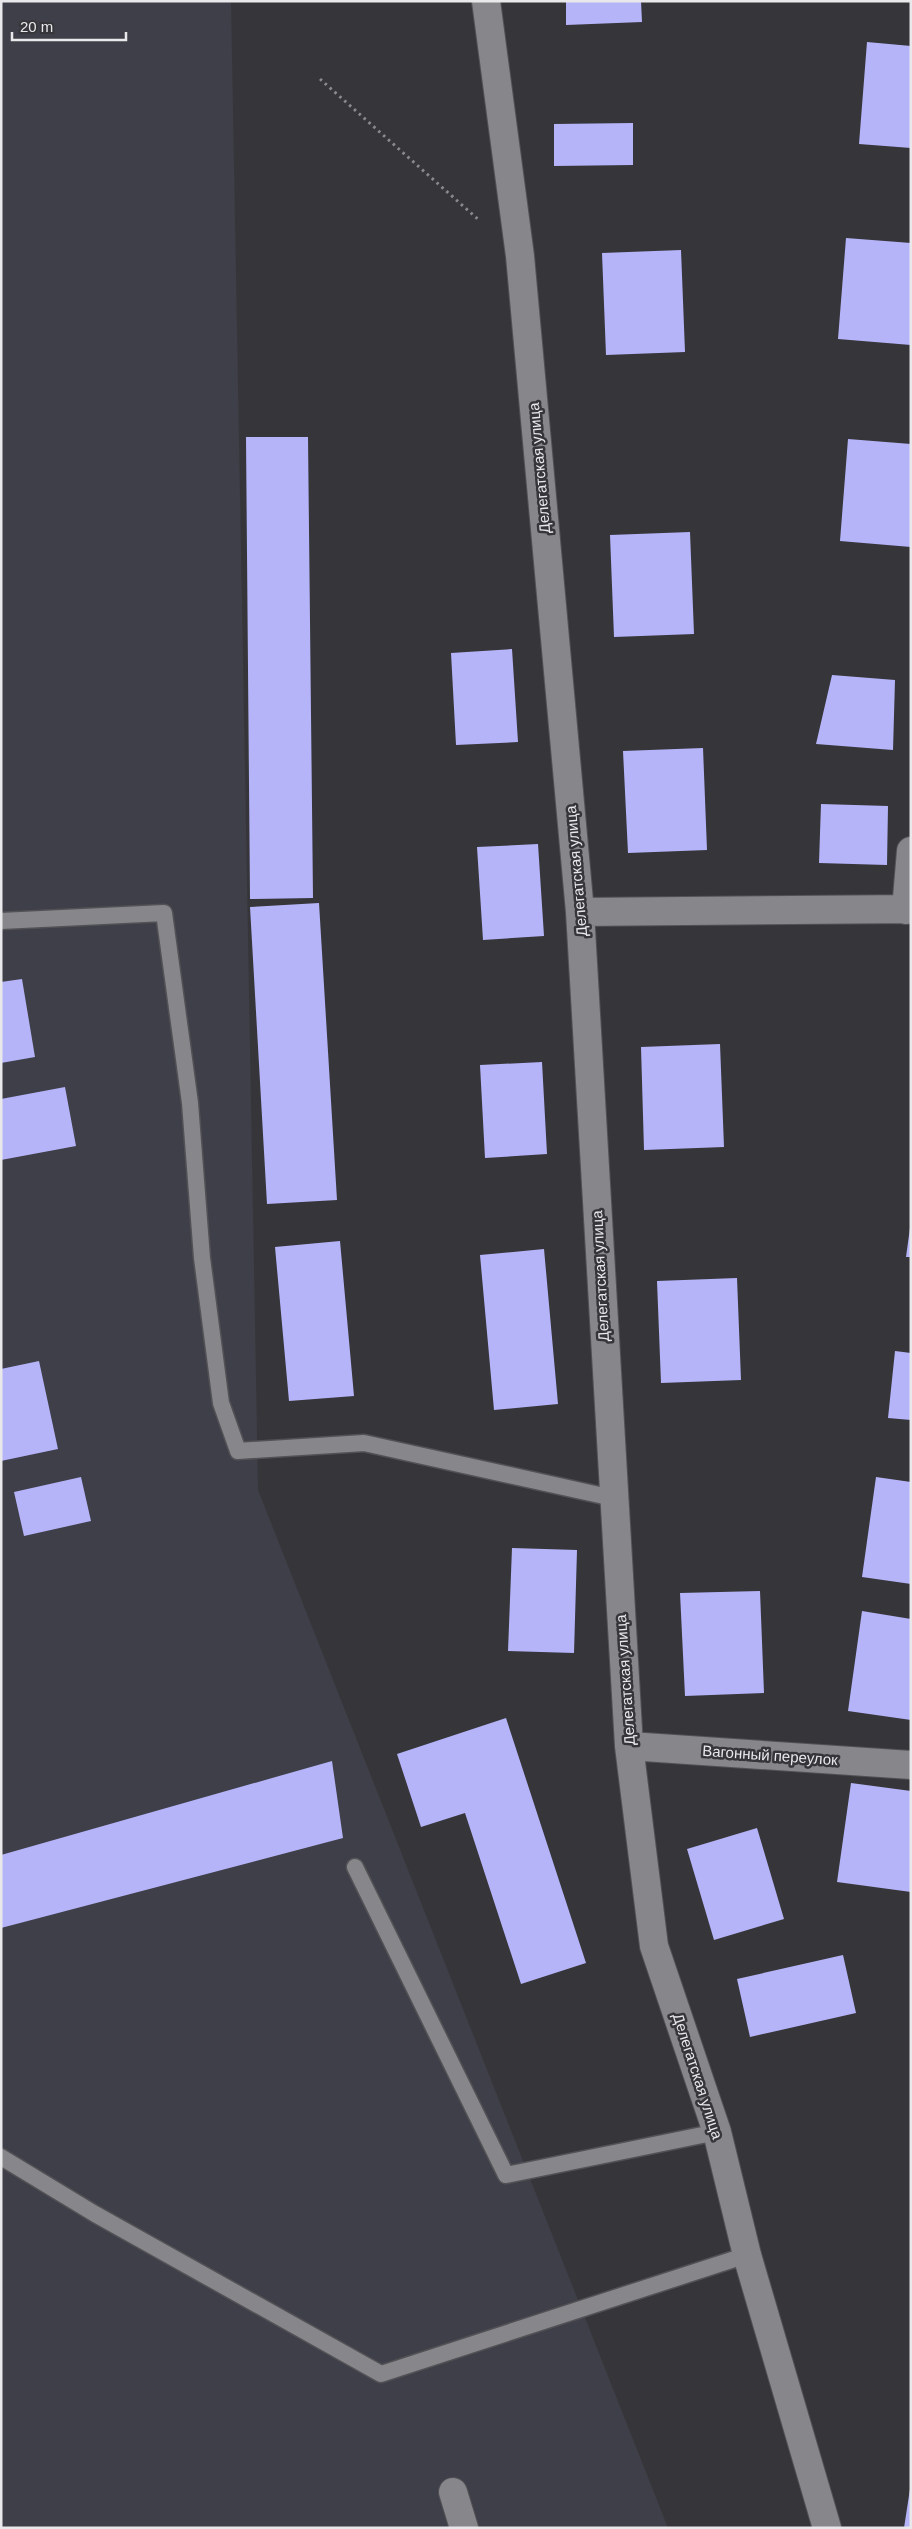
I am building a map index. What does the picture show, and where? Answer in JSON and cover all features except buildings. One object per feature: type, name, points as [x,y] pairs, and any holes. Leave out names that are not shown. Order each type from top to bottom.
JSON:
[{"type":"street","name":"Делегатская улица","points":[[486,1],[520,256],[580,912],[629,1746],[654,1946],[718,2132],[747,2256],[827,2528]]},
{"type":"street","points":[[580,912],[908,909],[911,852]]},
{"type":"street","name":"Вагонный переулок","points":[[629,1746],[911,1765]]},
{"type":"street","points":[[453,2492],[464,2528]]},
{"type":"lane","points":[[1,921],[164,913],[190,1104],[202,1258],[220,1403],[238,1451],[364,1443],[613,1498]]},
{"type":"lane","points":[[355,1867],[506,2175],[718,2132]]},
{"type":"lane","points":[[1,2157],[95,2214],[381,2374],[747,2256]]},
{"type":"path","points":[[320,79],[520,256]]},
{"type":"shaded area","points":[[1,1],[231,1],[258,1490],[668,2528],[1,2528]]}]
